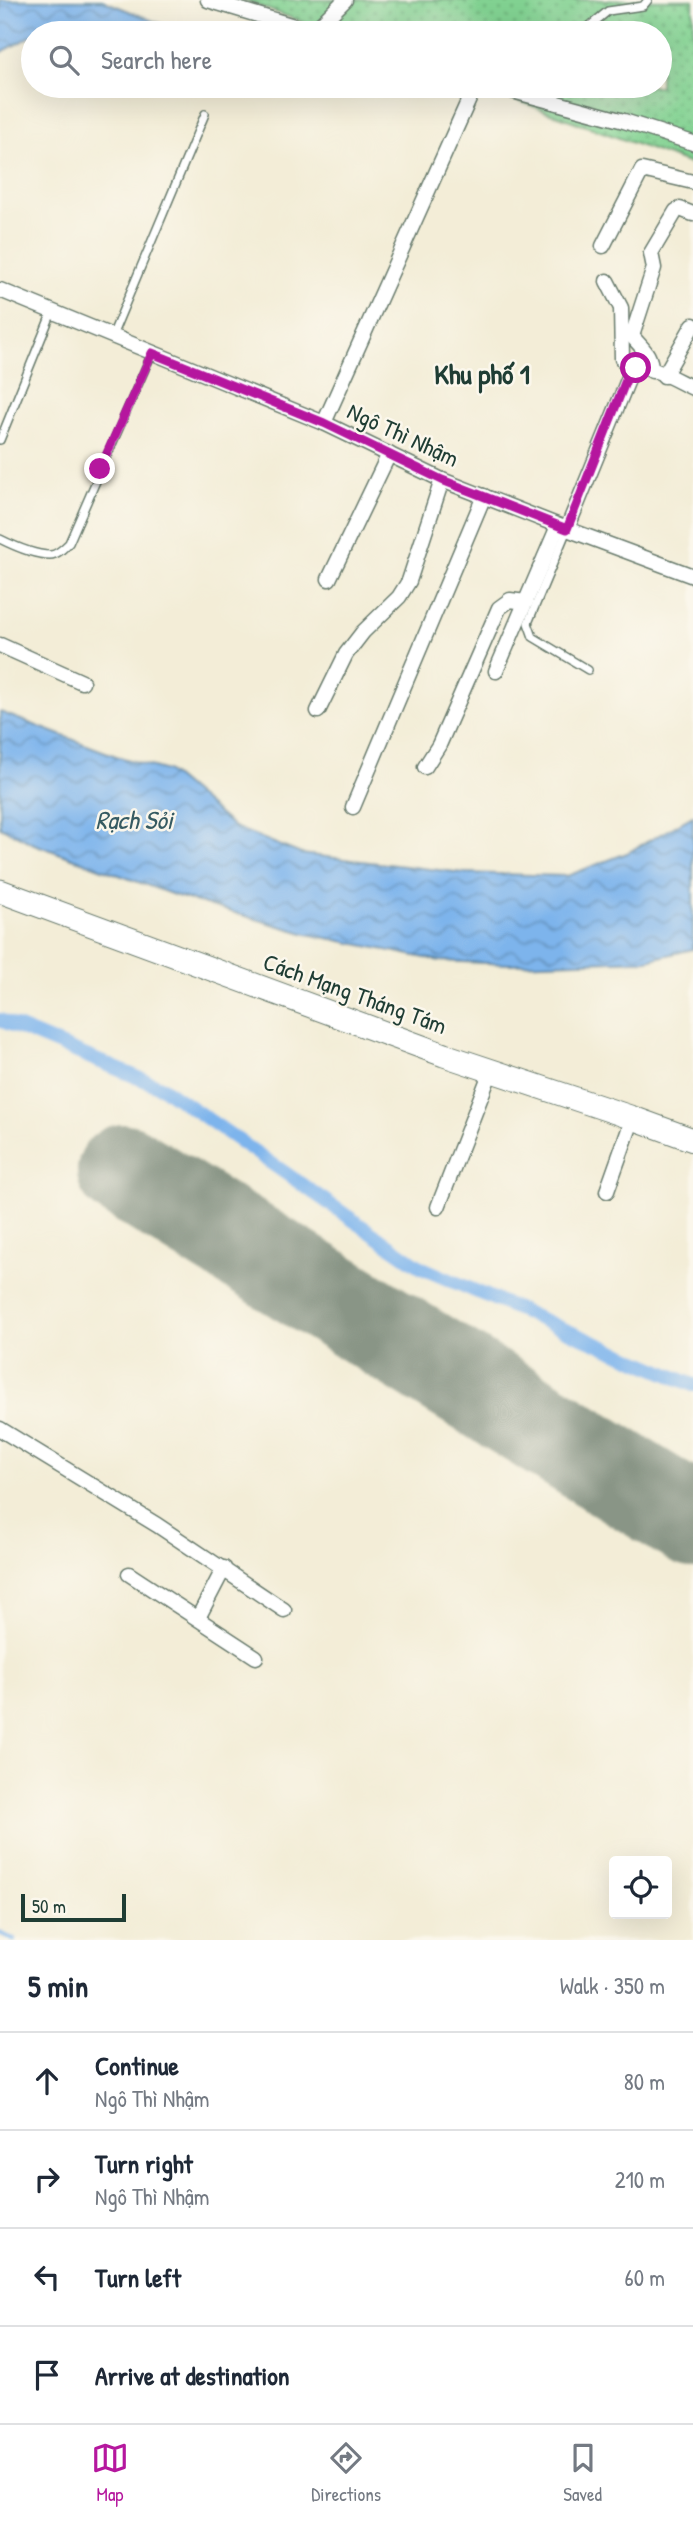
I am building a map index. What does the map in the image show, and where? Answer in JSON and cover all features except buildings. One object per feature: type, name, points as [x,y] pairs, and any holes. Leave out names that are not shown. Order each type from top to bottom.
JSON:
[{"type":"main road","name":"Cách Mạng Tháng Tám","points":[[0,891],[491,1071],[693,1140]]},
{"type":"street","points":[[208,0],[276,21]]},
{"type":"street","points":[[326,21],[345,0]]},
{"type":"street","points":[[324,423],[470,98]]},
{"type":"street","points":[[539,98],[693,143]]},
{"type":"street","points":[[603,246],[642,170],[693,182]]},
{"type":"street","points":[[658,373],[646,349],[632,336],[654,268],[652,253],[676,211],[680,209],[693,214]]},
{"type":"street","points":[[607,281],[621,308],[622,359],[632,370]]},
{"type":"street","name":"Ngô Thì Nhậm","points":[[0,290],[324,423],[442,480],[693,576]]},
{"type":"street","points":[[658,373],[693,325]]},
{"type":"street","points":[[496,671],[632,370],[636,368],[658,373],[693,388]]},
{"type":"street","points":[[329,579],[389,454]]},
{"type":"street","points":[[318,711],[346,654],[363,632],[399,597],[409,581],[442,480]]},
{"type":"street","points":[[353,807],[484,496]]},
{"type":"street","points":[[425,767],[439,745],[499,608],[510,600],[526,602]]},
{"type":"street","points":[[0,645],[82,682]]},
{"type":"street","points":[[438,1207],[491,1071]]},
{"type":"street","points":[[607,1191],[634,1118]]},
{"type":"street","points":[[0,1429],[224,1568],[284,1610]]},
{"type":"street","points":[[198,1618],[224,1568]]},
{"type":"street","points":[[129,1574],[256,1657]]},
{"type":"lane","points":[[596,21],[608,11],[637,8],[648,0]]},
{"type":"lane","points":[[112,336],[205,114]]},
{"type":"lane","points":[[0,440],[52,312]]},
{"type":"lane","points":[[0,539],[18,547],[51,555],[69,543],[152,353]]},
{"type":"lane","points":[[563,527],[528,623],[529,630],[533,637],[587,670]]},
{"type":"green space","points":[[242,0],[693,0],[693,165],[510,98],[672,98],[672,21],[300,21]]},
{"type":"water","points":[[0,0],[102,0],[154,21],[21,21],[21,42],[0,53]]},
{"type":"water","name":"Rạch Sỏi","points":[[0,712],[116,756],[167,771],[234,827],[301,854],[464,873],[567,876],[627,853],[693,816],[693,949],[647,960],[508,964],[440,961],[307,934],[174,895],[34,844],[0,827]]},
{"type":"waterway","points":[[0,1020],[163,1088],[422,1268],[693,1385]]},
{"type":"waterway","points":[[0,1933],[14,1940]]},
{"type":"runway","points":[[124,1171],[693,1521]]},
{"type":"district","name":"Khu phố 1","points":[[482,374]]},
{"type":"route","points":[[100,469],[152,353],[324,423],[442,480],[567,529],[628,375],[636,368]]}]
